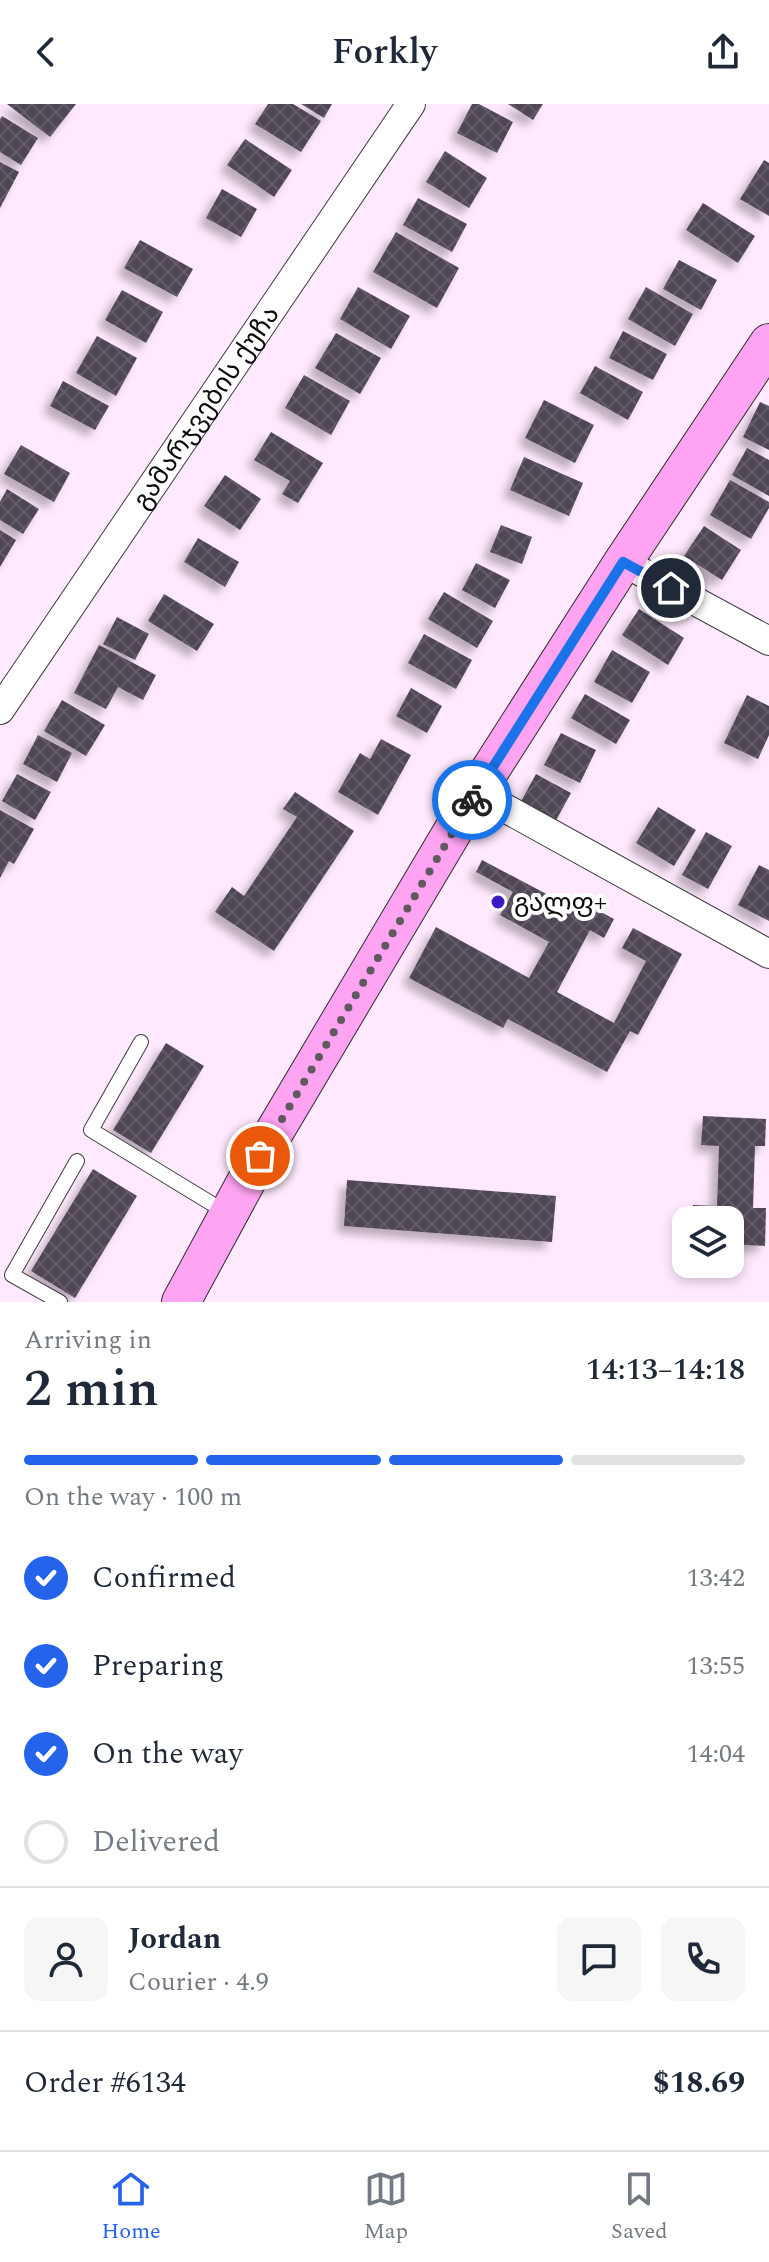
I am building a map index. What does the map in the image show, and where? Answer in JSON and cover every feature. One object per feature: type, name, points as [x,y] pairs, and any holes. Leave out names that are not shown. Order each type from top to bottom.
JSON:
[{"type":"main road","points":[[181,1302],[260,1156],[476,792],[623,562],[769,343]]},
{"type":"street","name":"გამარჯვების ქუჩა","points":[[0,710],[411,104]]},
{"type":"street","points":[[623,562],[769,641]]},
{"type":"street","points":[[476,792],[769,954]]},
{"type":"lane","points":[[141,1042],[91,1130],[228,1213]]},
{"type":"lane","points":[[60,1302],[12,1275],[77,1161]]},
{"type":"building","points":[[7,104],[76,104],[50,137]]},
{"type":"building","points":[[268,104],[293,104],[321,121],[301,152],[255,124]]},
{"type":"building","points":[[301,104],[332,104],[324,118]]},
{"type":"building","points":[[472,104],[479,104],[513,122],[497,153],[457,133]]},
{"type":"building","points":[[508,104],[543,104],[533,120]]},
{"type":"building","points":[[2,116],[38,138],[21,165],[0,152]]},
{"type":"building","points":[[245,139],[292,170],[274,197],[227,165]]},
{"type":"building","points":[[445,151],[487,178],[469,208],[426,182]]},
{"type":"building","points":[[764,160],[769,163],[769,216],[740,199]]},
{"type":"building","points":[[0,162],[19,172],[0,208]]},
{"type":"building","points":[[222,189],[257,209],[241,237],[206,218]]},
{"type":"building","points":[[418,198],[467,224],[452,252],[403,225]]},
{"type":"building","points":[[703,203],[755,236],[738,263],[686,230]]},
{"type":"building","points":[[396,232],[459,268],[437,308],[373,272]]},
{"type":"building","points":[[140,240],[193,269],[177,297],[124,268]]},
{"type":"building","points":[[679,260],[717,280],[701,310],[663,289]]},
{"type":"building","points":[[358,287],[410,316],[391,349],[340,319]]},
{"type":"building","points":[[646,287],[693,314],[675,346],[628,319]]},
{"type":"building","points":[[122,290],[163,312],[146,343],[105,320]]},
{"type":"building","points":[[623,331],[667,354],[653,380],[609,358]]},
{"type":"building","points":[[336,333],[381,358],[360,394],[315,368]]},
{"type":"building","points":[[97,336],[137,358],[116,396],[76,373]]},
{"type":"building","points":[[595,366],[643,392],[628,420],[580,393]]},
{"type":"building","points":[[304,375],[350,401],[331,435],[285,408]]},
{"type":"building","points":[[63,381],[109,406],[95,430],[50,406]]},
{"type":"building","points":[[544,400],[594,425],[575,463],[525,438]]},
{"type":"building","points":[[760,402],[769,406],[769,450],[743,437]]},
{"type":"building","points":[[271,432],[323,463],[298,503],[282,494],[290,481],[254,460]]},
{"type":"building","points":[[21,445],[70,473],[54,502],[4,474]]},
{"type":"building","points":[[747,448],[769,460],[769,496],[732,475]]},
{"type":"building","points":[[524,457],[583,483],[569,516],[510,490]]},
{"type":"building","points":[[225,475],[261,499],[240,530],[204,506]]},
{"type":"building","points":[[730,480],[769,502],[769,508],[751,539],[710,515]]},
{"type":"building","points":[[7,489],[39,509],[23,534],[0,520],[0,502]]},
{"type":"building","points":[[501,525],[532,537],[522,564],[490,552]]},
{"type":"building","points":[[704,526],[741,550],[722,580],[684,556]]},
{"type":"building","points":[[0,530],[16,540],[0,567]]},
{"type":"building","points":[[198,538],[239,562],[225,587],[184,562]]},
{"type":"building","points":[[476,563],[510,580],[495,608],[462,590]]},
{"type":"building","points":[[444,592],[493,621],[477,648],[428,619]]},
{"type":"building","points":[[164,594],[214,624],[197,651],[148,621]]},
{"type":"building","points":[[639,609],[684,638],[668,665],[622,635]]},
{"type":"building","points":[[117,617],[149,634],[135,660],[103,644]]},
{"type":"building","points":[[424,634],[472,660],[456,689],[408,663]]},
{"type":"building","points":[[99,645],[156,675],[143,700],[118,687],[106,709],[74,693]]},
{"type":"building","points":[[612,650],[650,672],[632,703],[594,682]]},
{"type":"building","points":[[411,688],[442,706],[427,733],[396,716]]},
{"type":"building","points":[[585,694],[630,720],[616,744],[571,718]]},
{"type":"building","points":[[747,695],[769,706],[769,735],[758,759],[724,743]]},
{"type":"building","points":[[62,700],[105,725],[86,756],[44,731]]},
{"type":"building","points":[[561,733],[596,750],[580,783],[544,765]]},
{"type":"building","points":[[38,735],[72,753],[57,782],[23,764]]},
{"type":"building","points":[[381,739],[411,755],[378,815],[338,792],[360,753],[370,759]]},
{"type":"building","points":[[17,774],[51,792],[35,820],[2,801]]},
{"type":"building","points":[[536,774],[571,793],[554,824],[519,805]]},
{"type":"building","points":[[295,792],[354,831],[274,951],[215,912],[232,887],[244,896],[297,817],[283,809]]},
{"type":"building","points":[[658,807],[696,830],[674,866],[636,843]]},
{"type":"building","points":[[0,810],[34,829],[14,864],[9,861],[0,878]]},
{"type":"building","points":[[706,832],[732,846],[708,889],[682,875]]},
{"type":"building","points":[[482,860],[569,906],[573,897],[614,919],[604,938],[590,930],[557,992],[614,1023],[646,961],[622,948],[633,928],[682,954],[638,1035],[630,1031],[607,1072],[508,1019],[503,1028],[409,978],[436,927],[529,978],[549,942],[500,915],[513,892],[476,872]]},
{"type":"building","points":[[759,865],[769,870],[769,921],[738,905]]},
{"type":"building","points":[[166,1043],[204,1066],[151,1153],[113,1130]]},
{"type":"building","points":[[703,1116],[766,1119],[765,1146],[755,1146],[753,1208],[766,1208],[765,1246],[744,1245],[744,1206],[717,1206],[719,1146],[701,1145]]},
{"type":"building","points":[[93,1169],[137,1196],[75,1298],[31,1271]]},
{"type":"building","points":[[347,1180],[556,1196],[552,1242],[344,1226]]},
{"type":"way so far","points":[[260,1156],[472,800]]},
{"type":"place","name":"გალფ+","points":[[498,902]]},
{"type":"route","points":[[472,800],[623,562],[671,588]]}]
